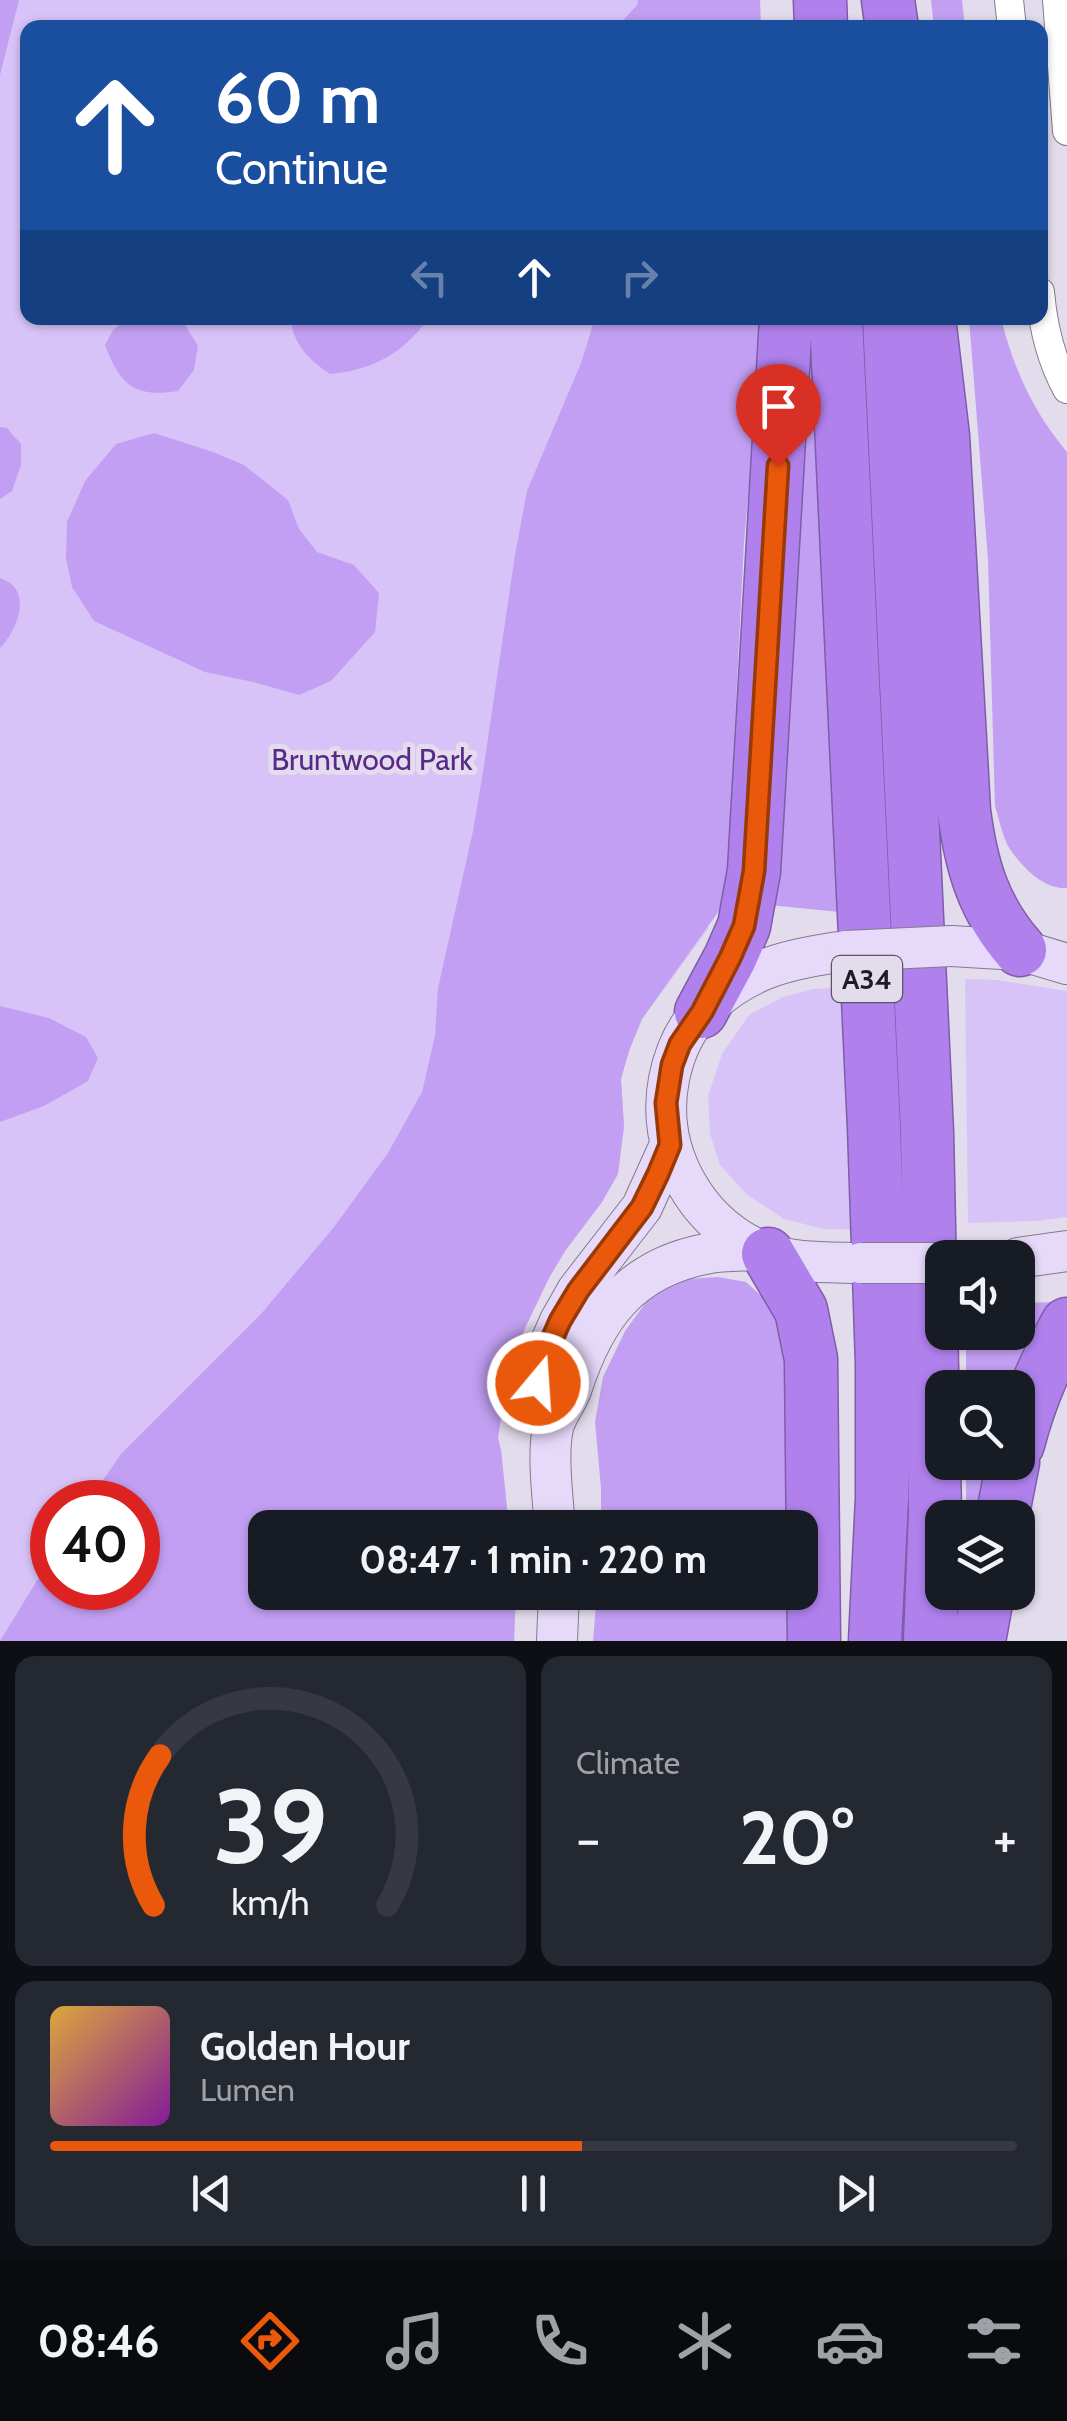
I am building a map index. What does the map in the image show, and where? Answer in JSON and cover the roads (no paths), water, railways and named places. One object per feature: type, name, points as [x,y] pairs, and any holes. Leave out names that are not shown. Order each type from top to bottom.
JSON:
[{"type":"highway","points":[[702,1012],[744,926],[754,871],[786,325]]},
{"type":"highway","name":"A34","points":[[836,325],[881,1344],[882,1498],[874,1641]]},
{"type":"highway","name":"A34","points":[[888,325],[927,1132],[935,1512],[930,1641]]},
{"type":"highway","points":[[930,325],[943,436],[969,851],[977,880],[1004,932],[1043,957]]},
{"type":"highway","points":[[763,1252],[801,1310],[811,1360],[814,1641]]},
{"type":"highway","points":[[1035,1388],[1067,1324]]},
{"type":"highway","points":[[979,1641],[985,1610]]},
{"type":"main road","points":[[763,1252],[726,1230],[696,1199],[676,1165],[670,1145],[666,1103],[672,1065],[680,1044],[702,1012],[727,990],[771,965],[808,956],[952,946],[1043,957]]},
{"type":"main road","points":[[554,1510],[553,1425],[538,1383],[546,1353],[578,1291],[642,1207],[670,1145]]},
{"type":"main road","points":[[1035,1256],[1067,1251]]},
{"type":"main road","points":[[553,1425],[595,1330],[621,1295],[663,1267],[709,1252],[763,1252],[812,1261],[925,1264]]},
{"type":"main road","points":[[558,1641],[559,1610]]},
{"type":"street","points":[[1057,0],[1067,131]]},
{"type":"street","points":[[1044,325],[1050,354],[1067,389]]},
{"type":"park label","name":"Bruntwood Park","points":[[372,760]]}]
